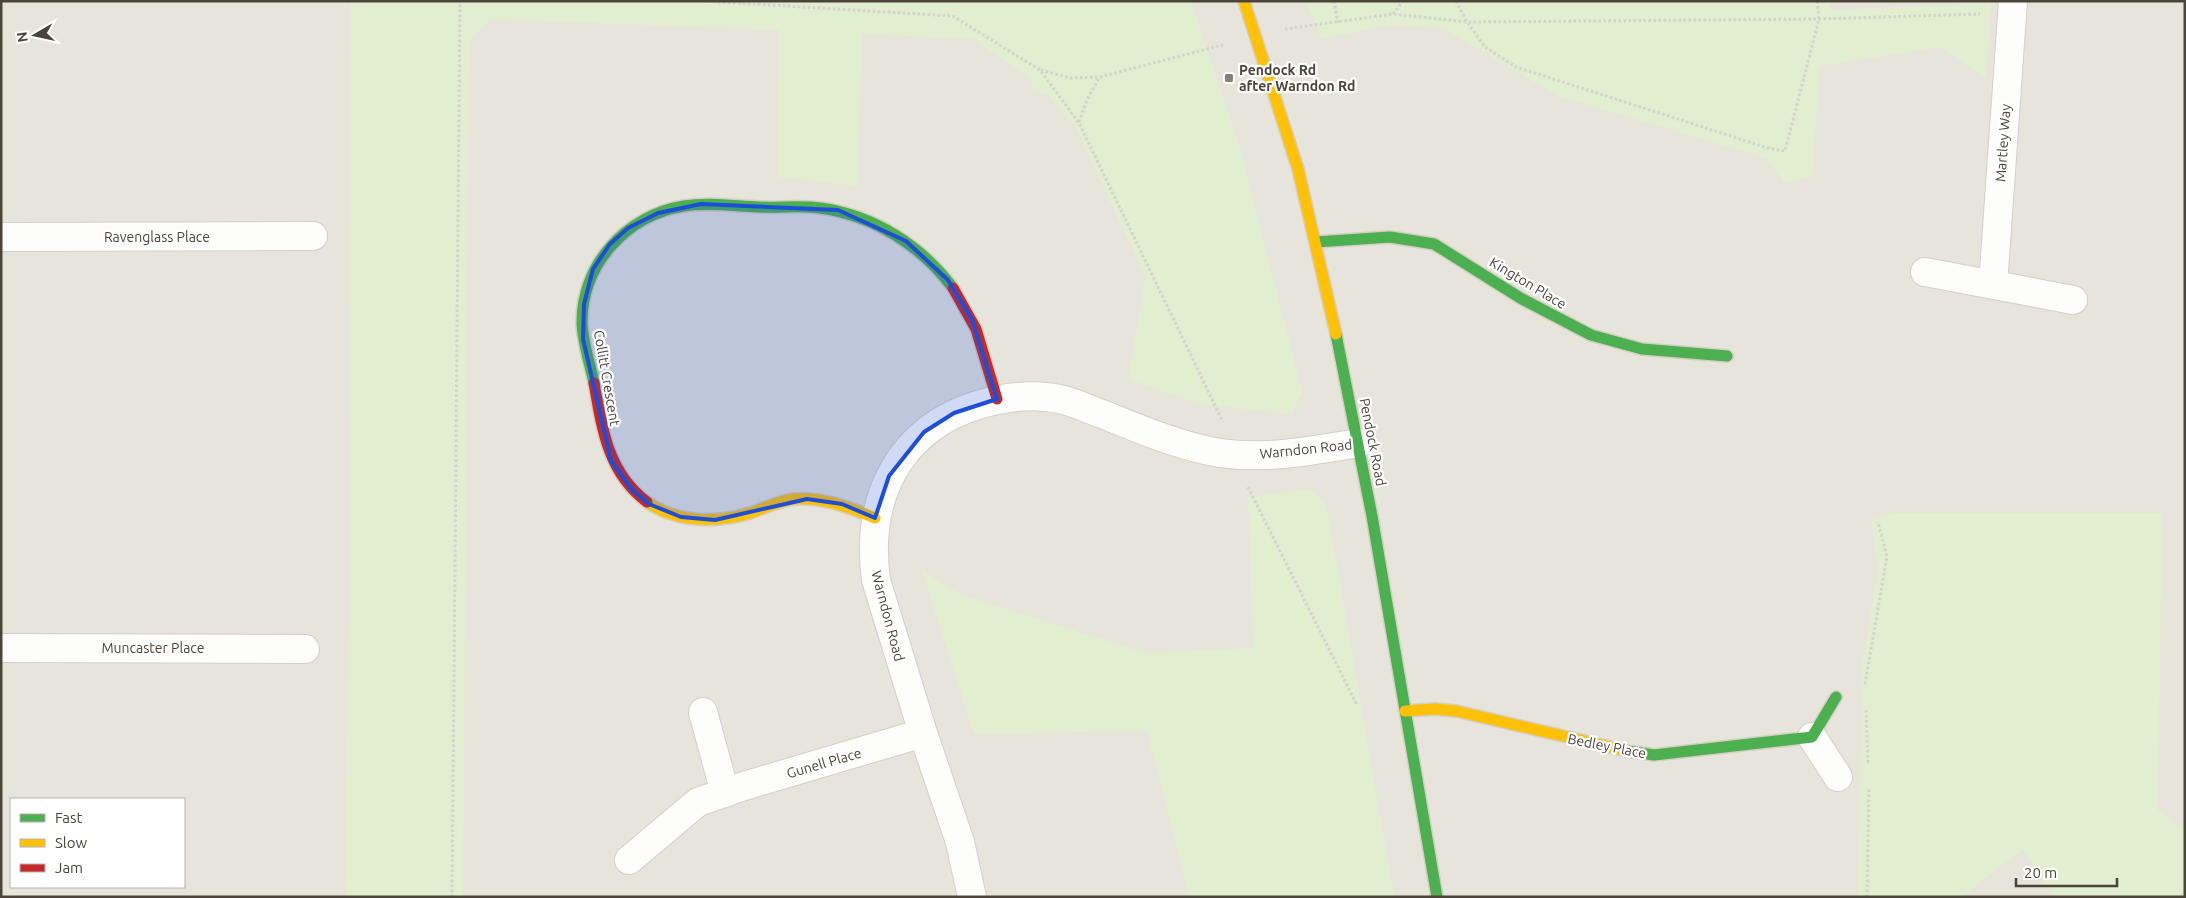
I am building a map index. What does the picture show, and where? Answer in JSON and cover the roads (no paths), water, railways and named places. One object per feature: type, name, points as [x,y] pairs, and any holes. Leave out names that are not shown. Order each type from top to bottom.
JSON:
[{"type":"street","name":"Pendock Road","points":[[1244,1],[1298,169],[1316,242],[1359,443],[1436,897]]},
{"type":"street","name":"Martley Way","points":[[1993,285],[2012,7]]},
{"type":"street","name":"Collitt Crescent","points":[[876,518],[842,504],[794,499],[731,517],[698,520],[664,511],[632,490],[611,461],[604,444],[594,379],[583,339],[584,304],[588,284],[600,257],[610,244],[628,228],[658,213],[672,208],[701,204],[820,208],[838,210],[874,223],[906,241],[948,280],[972,319],[997,399]]},
{"type":"street","name":"Ravenglass Place","points":[[1,237],[313,236]]},
{"type":"street","name":"Kington Place","points":[[1316,242],[1384,236],[1421,240],[1434,244],[1561,320],[1598,337],[1636,348],[1664,353],[1727,356]]},
{"type":"street","points":[[1924,272],[2073,300]]},
{"type":"street","name":"Warndon Road","points":[[972,897],[960,842],[923,734],[876,580],[873,556],[876,518],[889,476],[924,432],[954,413],[997,399],[1028,396],[1060,399],[1178,443],[1235,455],[1286,454],[1359,443]]},
{"type":"street","name":"Muncaster Place","points":[[1,648],[305,649]]},
{"type":"street","points":[[1836,697],[1812,737],[1838,777]]},
{"type":"street","name":"Bedley Place","points":[[1405,711],[1435,709],[1456,711],[1611,749],[1654,755],[1812,737]]},
{"type":"street","points":[[703,712],[726,793]]},
{"type":"street","name":"Gunell Place","points":[[629,860],[690,807],[726,793],[923,734]]},
{"type":"place","name":"Pendock Rd after Warndon Rd","points":[[1229,78]]}]
